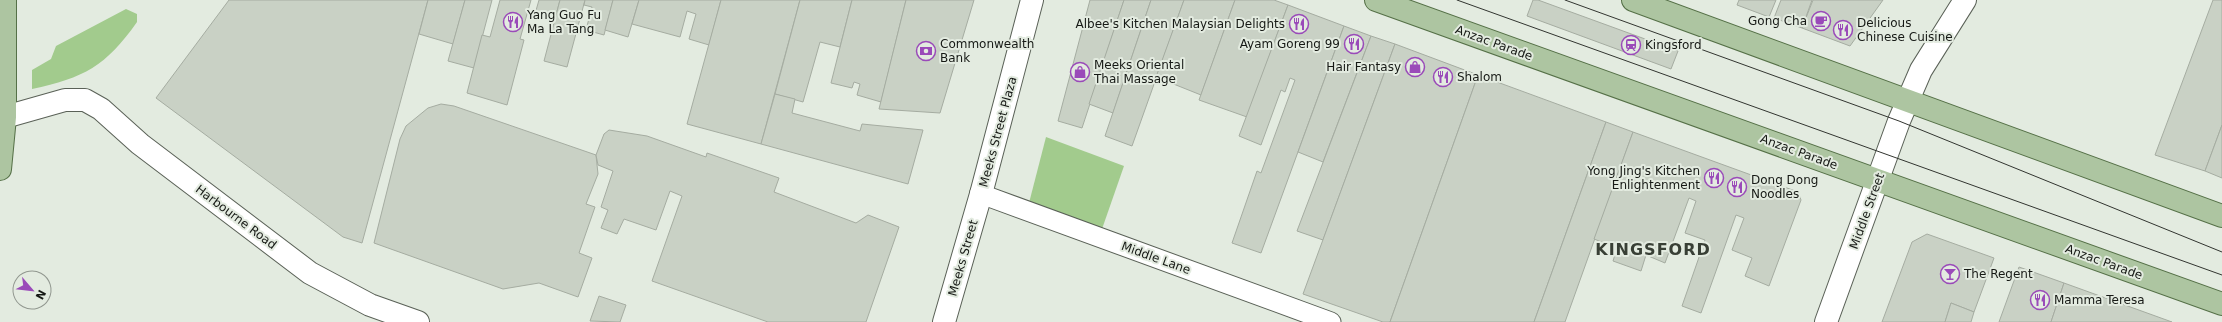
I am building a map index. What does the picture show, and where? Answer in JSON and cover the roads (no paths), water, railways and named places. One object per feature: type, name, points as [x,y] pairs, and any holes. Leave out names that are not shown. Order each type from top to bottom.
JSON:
[{"type":"main road","name":"Anzac Parade","points":[[1376,0],[2222,304]]},
{"type":"main road","points":[[1633,0],[1908,100],[1961,122],[2222,216]]},
{"type":"main road","points":[[0,169],[5,117],[5,3]]},
{"type":"street","name":"Meeks Street Plaza","points":[[981,194],[1032,0]]},
{"type":"street","name":"Middle Street","points":[[1826,322],[1908,100],[1921,70],[1965,0]]},
{"type":"street","name":"Harbourne Road","points":[[5,117],[65,100],[85,100],[101,109],[140,144],[310,273],[370,305],[418,322]]},
{"type":"street","name":"Meeks Street","points":[[944,322],[981,194]]},
{"type":"lane","name":"Middle Lane","points":[[981,194],[1331,322]]},
{"type":"tram line","points":[[1457,0],[2222,275]]},
{"type":"tram line","points":[[1565,0],[1899,121],[2222,252]]},
{"type":"place","name":"Gong Cha","points":[[1821,21]]},
{"type":"place","name":"Yang Guo Fu Ma La Tang","points":[[513,22]]},
{"type":"place","name":"Albee's Kitchen Malaysian Delights","points":[[1299,24]]},
{"type":"place","name":"Delicious Chinese Cuisine","points":[[1843,30]]},
{"type":"place","name":"Ayam Goreng 99","points":[[1354,44]]},
{"type":"place","name":"Kingsford","points":[[1631,45]]},
{"type":"place","name":"Commonwealth Bank","points":[[926,51]]},
{"type":"place","name":"Hair Fantasy","points":[[1415,67]]},
{"type":"place","name":"Meeks Oriental Thai Massage","points":[[1080,72]]},
{"type":"place","name":"Shalom","points":[[1443,77]]},
{"type":"place","name":"Yong Jing's Kitchen Enlightenment","points":[[1714,178]]},
{"type":"place","name":"Dong Dong Noodles","points":[[1737,187]]},
{"type":"place","name":"The Regent","points":[[1950,274]]},
{"type":"place","name":"Mamma Teresa","points":[[2040,300]]},
{"type":"district","name":"KINGSFORD","points":[[1653,249]]}]
